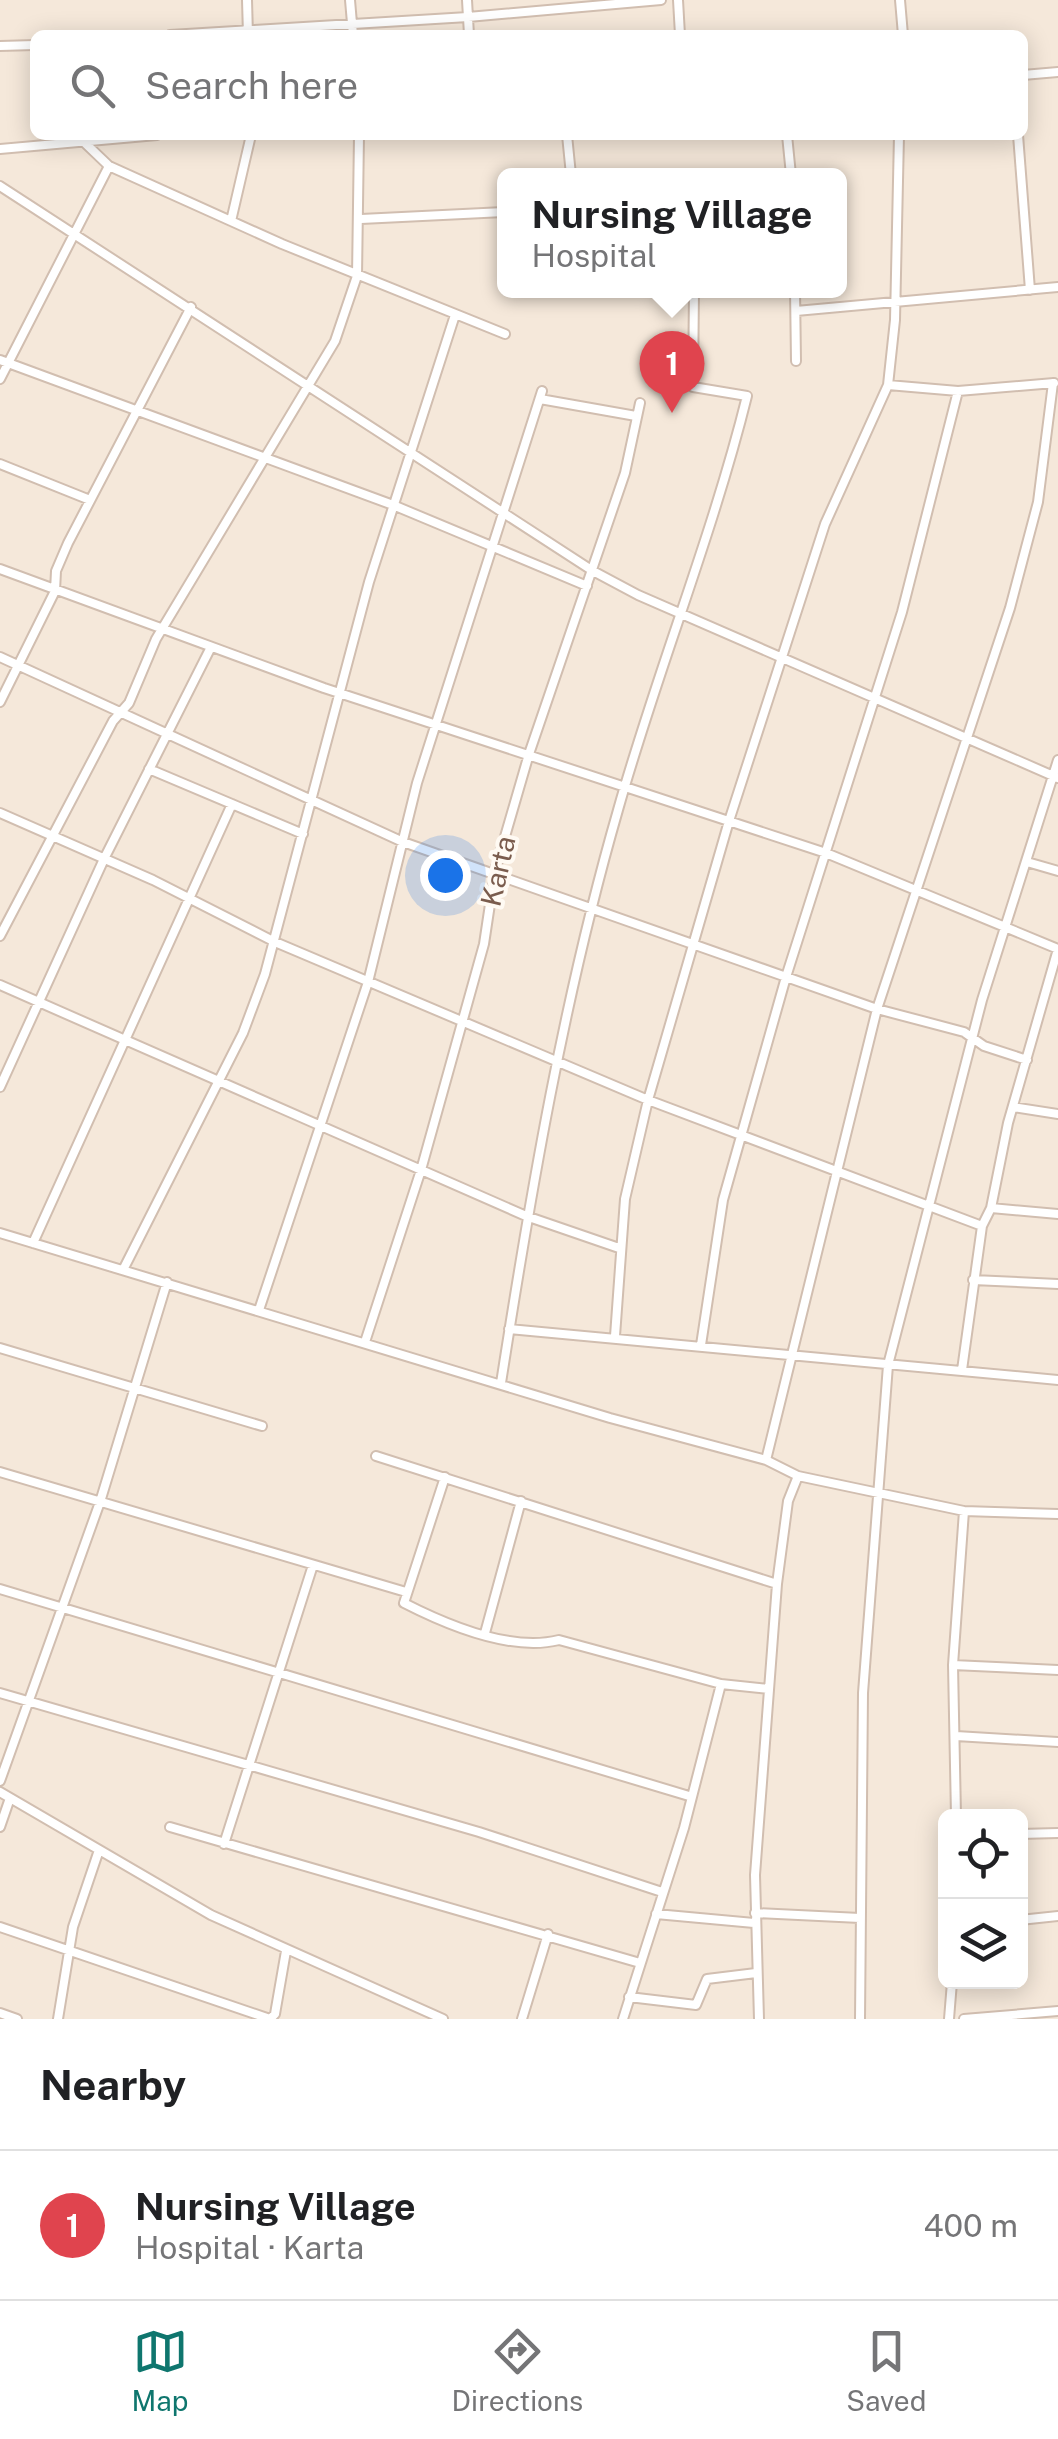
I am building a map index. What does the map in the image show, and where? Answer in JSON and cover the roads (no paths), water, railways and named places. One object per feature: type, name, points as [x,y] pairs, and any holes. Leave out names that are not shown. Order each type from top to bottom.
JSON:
[{"type":"street","points":[[247,0],[248,30]]},
{"type":"street","points":[[350,0],[353,30]]},
{"type":"street","points":[[466,0],[469,30]]},
{"type":"street","points":[[274,30],[661,0]]},
{"type":"street","points":[[678,0],[680,30]]},
{"type":"street","points":[[900,0],[903,30]]},
{"type":"street","points":[[0,46],[30,45]]},
{"type":"street","points":[[1028,75],[1058,72]]},
{"type":"street","points":[[0,149],[106,140]]},
{"type":"street","points":[[231,221],[250,140]]},
{"type":"street","points":[[0,936],[120,713],[130,703],[163,628],[334,341],[357,276],[361,219],[359,140]]},
{"type":"street","points":[[568,140],[570,168]]},
{"type":"street","points":[[787,140],[789,168]]},
{"type":"street","points":[[615,1336],[618,1248],[648,1100],[729,820],[825,524],[888,384],[899,140]]},
{"type":"street","points":[[1018,140],[1030,290]]},
{"type":"street","points":[[85,142],[108,166],[357,276],[505,334]]},
{"type":"street","points":[[0,379],[4,361],[77,234],[108,166]]},
{"type":"street","points":[[0,201],[3,188],[593,571],[1056,777]]},
{"type":"street","points":[[361,219],[497,212]]},
{"type":"street","points":[[796,312],[1058,287]]},
{"type":"street","points":[[500,1384],[526,1216],[594,909],[625,785],[714,518],[746,396],[693,388],[694,298]]},
{"type":"street","points":[[795,298],[796,361]]},
{"type":"street","points":[[0,702],[55,592],[56,571],[90,500],[191,307]]},
{"type":"street","points":[[123,1270],[243,1034],[275,942],[393,505],[455,315]]},
{"type":"street","points":[[4,361],[393,505],[587,586]]},
{"type":"street","points":[[766,1460],[877,1010],[1010,608],[1038,502],[1056,383],[958,391],[888,384]]},
{"type":"street","points":[[702,1345],[723,1200],[786,977],[926,528],[958,391]]},
{"type":"street","points":[[259,1310],[368,982],[436,724],[541,395],[636,416]]},
{"type":"street","name":"Karta","points":[[365,1342],[421,1170],[484,944],[496,871],[529,754],[626,473],[640,403]]},
{"type":"street","points":[[0,464],[90,500]]},
{"type":"street","points":[[0,569],[340,694],[826,853],[1058,949],[1013,1107],[991,1208],[982,1226],[962,1370]]},
{"type":"street","points":[[0,1087],[104,859],[211,647]]},
{"type":"street","points":[[0,657],[403,842],[496,871],[877,1010],[964,1032],[973,1040],[1028,1060]]},
{"type":"street","points":[[860,2019],[864,1693],[888,1365],[973,1040],[1056,777],[1058,760]]},
{"type":"street","points":[[149,768],[302,834]]},
{"type":"street","points":[[33,1243],[232,804]]},
{"type":"street","points":[[0,813],[190,898],[275,942],[559,1063],[740,1138],[982,1226]]},
{"type":"street","points":[[1027,862],[1058,871]]},
{"type":"street","points":[[0,986],[526,1216],[618,1248]]},
{"type":"street","points":[[1013,1107],[1058,1114]]},
{"type":"street","points":[[991,1208],[1058,1214]]},
{"type":"street","points":[[0,1233],[766,1460],[798,1476],[878,1496],[964,1511],[1058,1514]]},
{"type":"street","points":[[973,1280],[1058,1284]]},
{"type":"street","points":[[0,1781],[100,1502],[166,1282]]},
{"type":"street","points":[[509,1329],[1058,1380]]},
{"type":"street","points":[[0,1348],[262,1426]]},
{"type":"street","points":[[376,1456],[777,1584]]},
{"type":"street","points":[[0,1472],[406,1592]]},
{"type":"street","points":[[759,2019],[754,1918],[768,1689],[779,1545],[798,1476]]},
{"type":"street","points":[[445,1477],[404,1603],[532,1646],[559,1640],[721,1684],[768,1689]]},
{"type":"street","points":[[485,1633],[521,1501]]},
{"type":"street","points":[[956,1809],[953,1665],[964,1511]]},
{"type":"street","points":[[224,1844],[313,1565]]},
{"type":"street","points":[[0,1589],[690,1796]]},
{"type":"street","points":[[953,1665],[1058,1670]]},
{"type":"street","points":[[622,2019],[721,1684]]},
{"type":"street","points":[[0,1692],[247,1768],[478,1832],[662,1892]]},
{"type":"street","points":[[956,1736],[1058,1742]]},
{"type":"street","points":[[0,1792],[211,1915],[443,2019]]},
{"type":"street","points":[[0,1827],[10,1798]]},
{"type":"street","points":[[170,1827],[640,1963]]},
{"type":"street","points":[[1028,1834],[1058,1833]]},
{"type":"street","points":[[58,2019],[73,1928],[99,1850]]},
{"type":"street","points":[[656,1914],[860,1918]]},
{"type":"street","points":[[1028,1919],[1058,1916]]},
{"type":"street","points":[[0,1927],[270,2018],[275,2014],[286,1950]]},
{"type":"street","points":[[522,2019],[548,1934]]},
{"type":"street","points":[[630,1997],[696,2005],[706,1979],[756,1973]]},
{"type":"street","points":[[949,2019],[951,1989]]},
{"type":"street","points":[[964,2019],[1058,2011]]},
{"type":"street","points":[[0,2013],[17,2019]]},
{"type":"place","name":"Nursing Village","points":[[672,413]]}]
